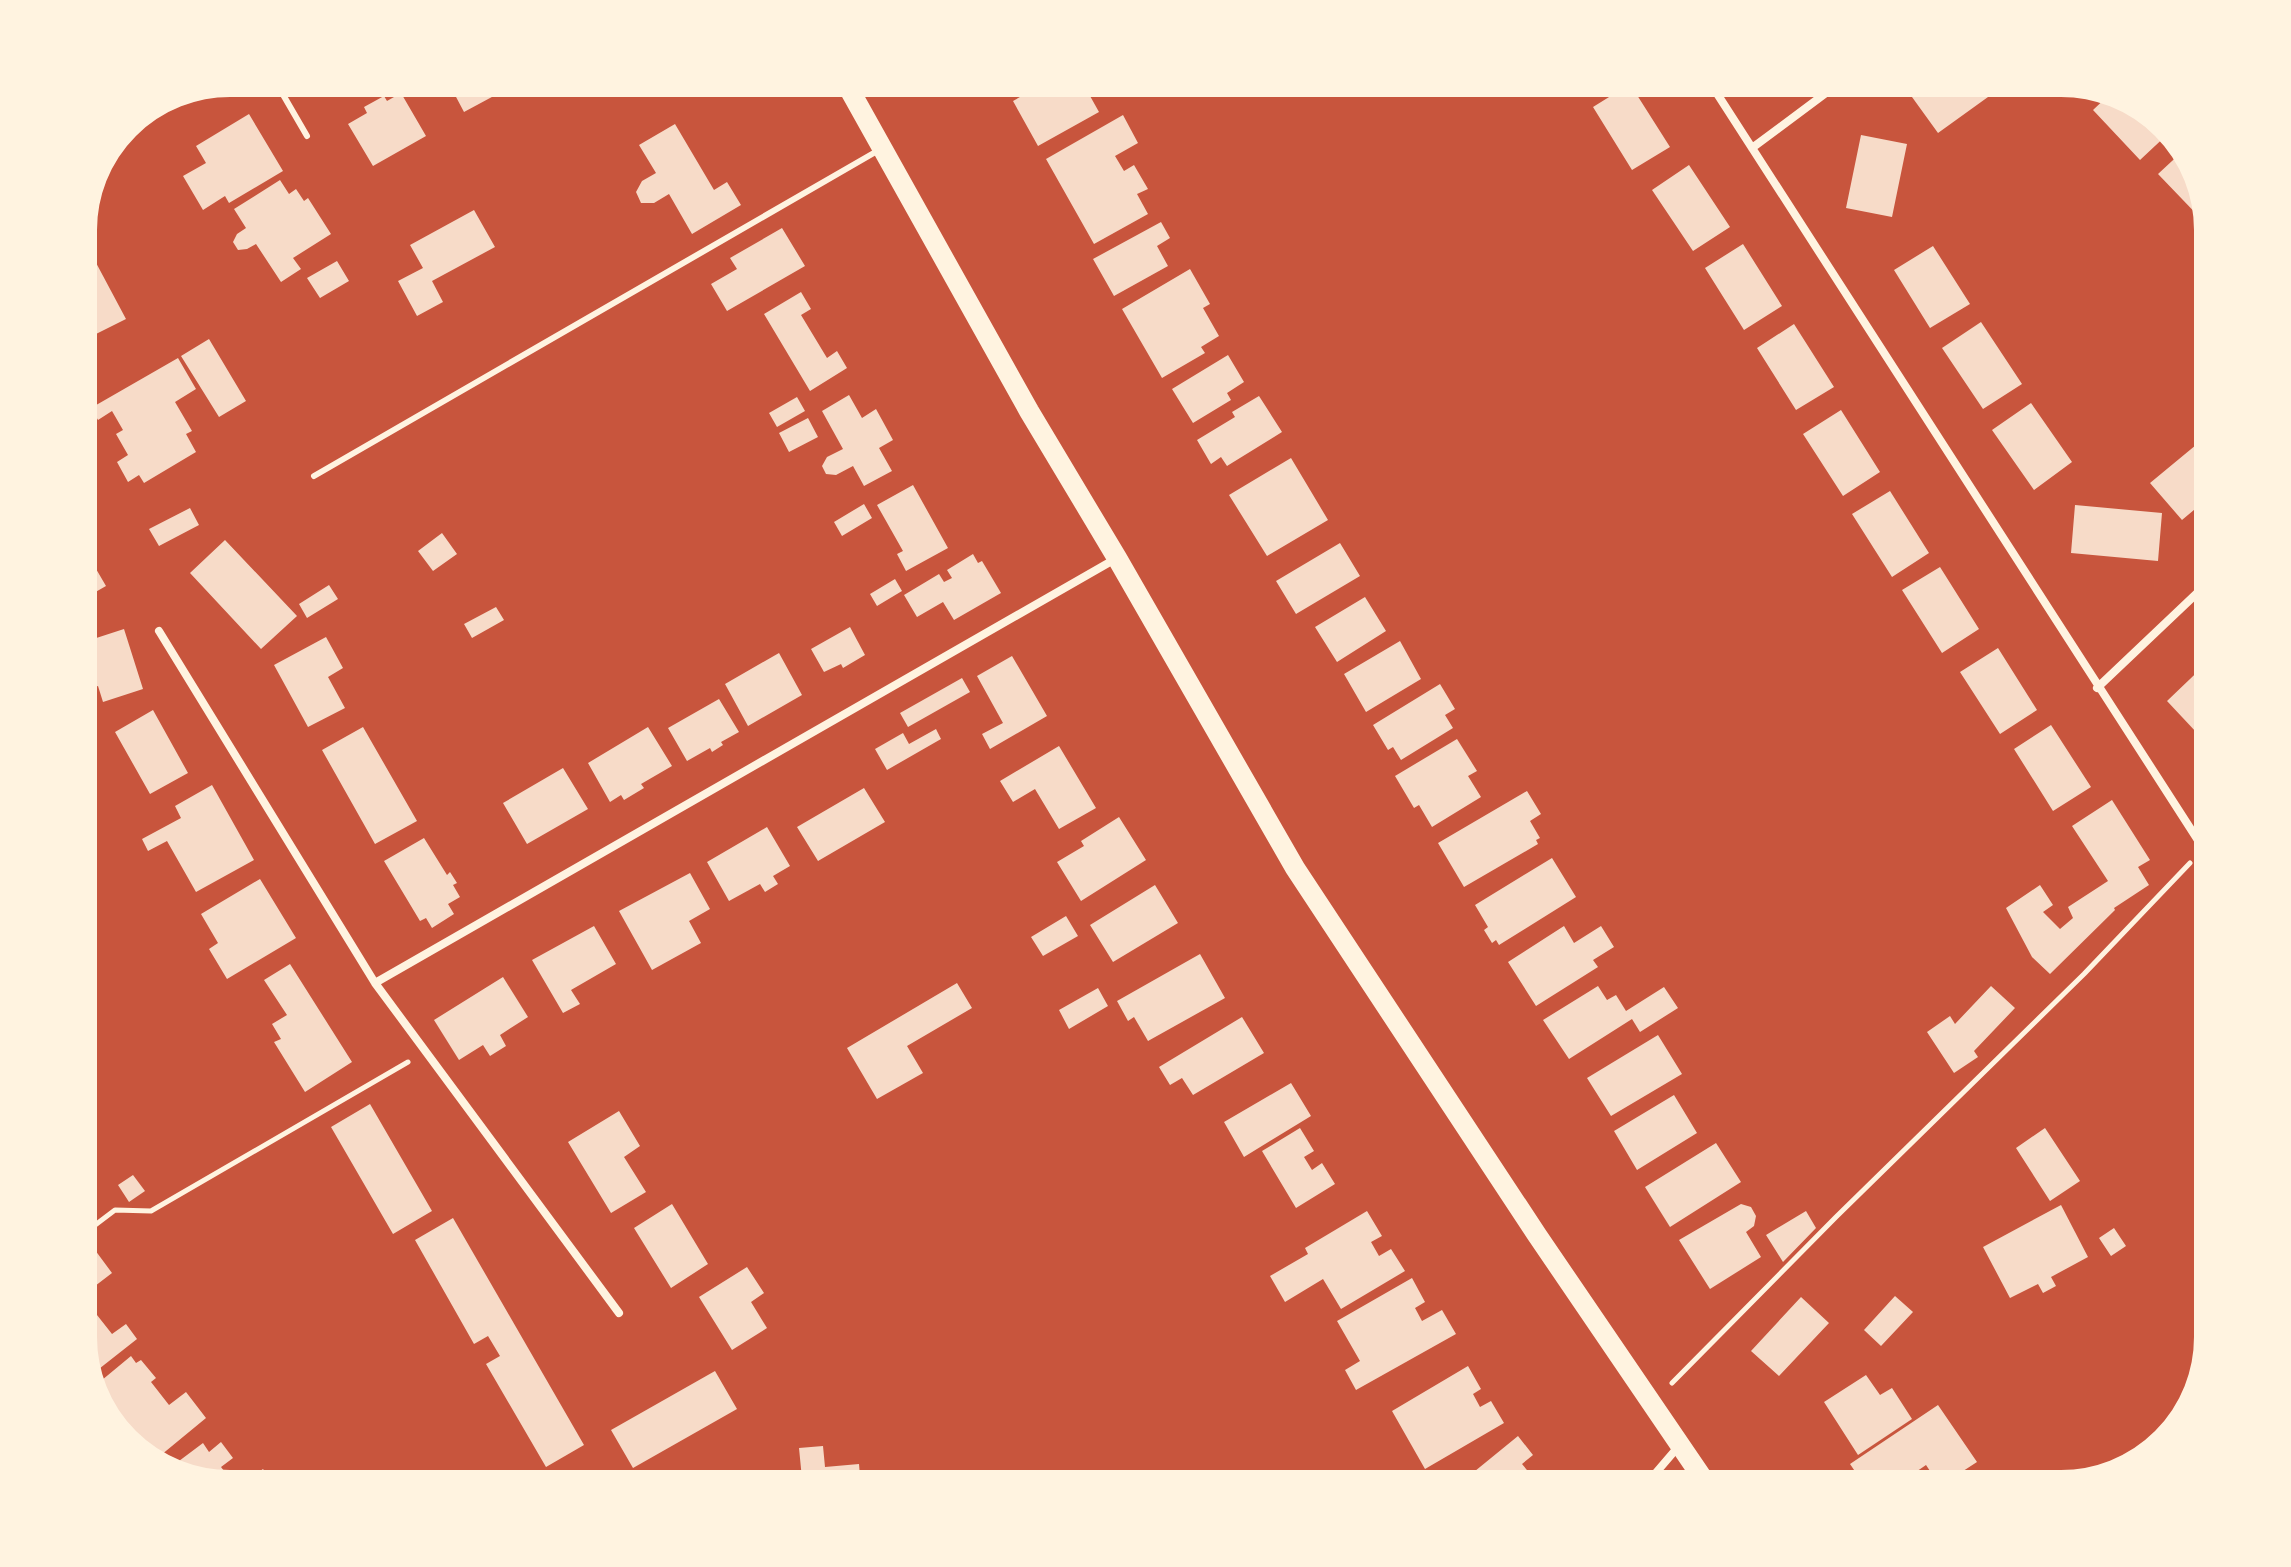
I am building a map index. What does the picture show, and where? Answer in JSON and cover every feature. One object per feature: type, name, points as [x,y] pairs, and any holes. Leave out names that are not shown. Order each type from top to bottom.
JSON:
[{"type":"main road","points":[[851,92],[1029,411],[1295,868],[1700,1475]]},
{"type":"street","points":[[1716,92],[2199,842]]},
{"type":"street","points":[[1752,148],[1827,92]]},
{"type":"street","points":[[375,983],[1117,558]]},
{"type":"street","points":[[2097,688],[2199,591]]},
{"type":"street","points":[[159,631],[375,983],[619,1313]]},
{"type":"street","points":[[1654,1475],[1679,1447]]},
{"type":"lane","points":[[281,92],[307,136]]},
{"type":"lane","points":[[314,476],[883,148]]},
{"type":"path","points":[[1651,1405],[1836,1217],[2084,974],[2168,889],[2199,853]]},
{"type":"path","points":[[92,1227],[115,1210],[151,1211],[424,1053]]},
{"type":"building","points":[[453,92],[501,92],[464,112]]},
{"type":"building","points":[[1029,92],[1088,92],[1099,112],[1038,146],[1013,101]]},
{"type":"building","points":[[1617,92],[1635,92],[1670,147],[1632,170],[1593,107]]},
{"type":"building","points":[[1919,92],[1984,92],[1988,97],[1938,133],[1912,97]]},
{"type":"building","points":[[401,93],[426,136],[373,166],[348,124],[367,113],[364,107],[384,96],[387,101]]},
{"type":"building","points":[[2105,99],[2138,115],[2163,138],[2140,160],[2093,110]]},
{"type":"building","points":[[249,114],[283,171],[229,203],[225,196],[203,210],[183,176],[206,163],[196,146]]},
{"type":"building","points":[[1123,115],[1138,143],[1115,156],[1124,171],[1134,165],[1148,189],[1137,194],[1148,214],[1094,244],[1046,159]]},
{"type":"building","points":[[675,124],[714,190],[727,182],[741,205],[692,234],[669,194],[654,203],[641,203],[636,192],[642,181],[656,173],[639,145]]},
{"type":"building","points":[[1861,135],[1907,144],[1892,217],[1846,208]]},
{"type":"building","points":[[2177,156],[2188,177],[2198,216],[2158,174]]},
{"type":"building","points":[[1689,165],[1730,227],[1693,251],[1652,190]]},
{"type":"building","points":[[280,180],[289,194],[296,189],[304,201],[308,198],[331,234],[293,258],[301,269],[281,282],[256,244],[238,250],[233,242],[237,234],[246,228],[234,209]]},
{"type":"building","points":[[474,210],[495,247],[432,281],[443,302],[417,316],[398,281],[423,268],[410,245]]},
{"type":"building","points":[[1161,222],[1170,238],[1157,246],[1168,266],[1114,296],[1093,259]]},
{"type":"building","points":[[782,228],[805,266],[727,311],[711,284],[737,269],[730,258]]},
{"type":"building","points":[[1743,244],[1782,306],[1744,330],[1705,268]]},
{"type":"building","points":[[1933,246],[1970,304],[1930,328],[1894,270]]},
{"type":"building","points":[[92,255],[126,319],[96,334],[92,327]]},
{"type":"building","points":[[337,261],[349,281],[320,298],[307,278]]},
{"type":"building","points":[[1190,269],[1210,304],[1203,308],[1219,336],[1201,347],[1205,353],[1162,378],[1122,309]]},
{"type":"building","points":[[801,292],[811,309],[801,315],[827,358],[837,351],[847,368],[810,391],[764,314]]},
{"type":"building","points":[[1981,322],[2022,384],[1983,409],[1942,348]]},
{"type":"building","points":[[1794,324],[1834,387],[1796,410],[1757,348]]},
{"type":"building","points":[[209,339],[246,401],[219,417],[181,356]]},
{"type":"building","points":[[1228,355],[1244,382],[1227,393],[1231,400],[1193,423],[1172,389]]},
{"type":"building","points":[[178,358],[196,389],[175,402],[192,431],[186,434],[196,452],[144,483],[139,475],[128,482],[117,462],[128,455],[116,434],[123,430],[112,411],[98,420],[92,407]]},
{"type":"building","points":[[849,395],[862,418],[876,409],[893,440],[879,448],[892,471],[864,486],[853,466],[836,475],[826,474],[822,466],[827,457],[843,449],[822,411]]},
{"type":"building","points":[[1259,396],[1282,432],[1227,466],[1221,457],[1211,464],[1197,440],[1235,417],[1232,412]]},
{"type":"building","points":[[797,397],[805,411],[777,427],[769,413]]},
{"type":"building","points":[[2031,403],[2072,462],[2034,490],[1992,430]]},
{"type":"building","points":[[1841,410],[1880,472],[1843,496],[1803,434]]},
{"type":"building","points":[[808,418],[818,437],[789,452],[779,433]]},
{"type":"building","points":[[2199,442],[2199,506],[2182,520],[2150,483]]},
{"type":"building","points":[[1291,458],[1328,520],[1267,556],[1229,495]]},
{"type":"building","points":[[913,485],[948,548],[906,571],[897,554],[903,551],[877,505]]},
{"type":"building","points":[[1890,491],[1929,553],[1892,577],[1852,514]]},
{"type":"building","points":[[864,504],[872,518],[842,536],[834,522]]},
{"type":"building","points":[[2075,505],[2162,513],[2158,561],[2071,553]]},
{"type":"building","points":[[190,508],[199,525],[159,546],[149,529]]},
{"type":"building","points":[[442,533],[457,554],[433,571],[418,551]]},
{"type":"building","points":[[225,540],[297,616],[261,649],[190,573]]},
{"type":"building","points":[[1340,543],[1360,576],[1296,614],[1276,581]]},
{"type":"building","points":[[973,554],[978,563],[982,561],[1001,593],[954,620],[943,602],[917,617],[904,595],[939,574],[944,582],[952,578],[947,570]]},
{"type":"building","points":[[92,562],[106,586],[92,594]]},
{"type":"building","points":[[1940,567],[1979,629],[1942,653],[1902,590]]},
{"type":"building","points":[[895,579],[902,591],[877,606],[870,594]]},
{"type":"building","points":[[329,585],[338,599],[307,618],[299,604]]},
{"type":"building","points":[[1365,597],[1386,631],[1337,662],[1315,627]]},
{"type":"building","points":[[496,607],[504,620],[472,638],[464,624]]},
{"type":"building","points":[[850,627],[865,655],[843,668],[841,664],[824,672],[811,649]]},
{"type":"building","points":[[124,629],[143,689],[103,702],[98,686],[92,688],[92,639]]},
{"type":"building","points":[[326,637],[343,668],[328,677],[345,708],[308,727],[274,665]]},
{"type":"building","points":[[1400,641],[1421,679],[1366,712],[1344,674]]},
{"type":"building","points":[[1998,648],[2037,710],[2000,734],[1960,672]]},
{"type":"building","points":[[779,653],[802,695],[748,726],[725,684]]},
{"type":"building","points":[[1012,656],[1047,716],[990,749],[982,734],[1003,723],[977,676]]},
{"type":"building","points":[[2199,670],[2199,731],[2197,733],[2167,701]]},
{"type":"building","points":[[962,678],[970,692],[908,727],[900,713]]},
{"type":"building","points":[[1440,684],[1455,709],[1445,715],[1453,728],[1401,760],[1393,747],[1388,750],[1373,725]]},
{"type":"building","points":[[719,699],[739,732],[721,742],[723,745],[712,752],[710,748],[687,761],[668,728]]},
{"type":"building","points":[[153,710],[188,773],[150,794],[115,732]]},
{"type":"building","points":[[2051,725],[2091,787],[2053,811],[2014,749]]},
{"type":"building","points":[[363,727],[417,821],[375,844],[322,750]]},
{"type":"building","points":[[648,727],[672,766],[641,784],[644,788],[624,800],[621,795],[610,802],[588,763]]},
{"type":"building","points":[[936,729],[941,739],[887,770],[875,749],[903,733],[909,744]]},
{"type":"building","points":[[1457,739],[1477,771],[1468,776],[1481,797],[1432,827],[1419,805],[1414,808],[1395,776]]},
{"type":"building","points":[[1059,746],[1096,808],[1059,829],[1035,789],[1013,802],[1000,781]]},
{"type":"building","points":[[563,768],[588,809],[527,844],[503,803]]},
{"type":"building","points":[[212,785],[254,860],[196,892],[167,841],[148,851],[142,839],[181,818],[175,806]]},
{"type":"building","points":[[864,788],[885,822],[818,861],[797,827]]},
{"type":"building","points":[[1527,791],[1541,814],[1530,821],[1540,838],[1536,840],[1538,844],[1464,887],[1438,843]]},
{"type":"building","points":[[2112,800],[2150,860],[2138,867],[2149,885],[2114,908],[2050,974],[2032,957],[2006,908],[2040,885],[2053,905],[2043,912],[2060,929],[2073,918],[2068,907],[2108,881],[2072,826]]},
{"type":"building","points":[[1119,817],[1146,860],[1081,901],[1057,862],[1084,846],[1081,841]]},
{"type":"building","points":[[767,827],[790,866],[773,876],[778,884],[765,892],[760,884],[729,901],[707,862]]},
{"type":"building","points":[[424,838],[447,875],[450,872],[457,883],[453,885],[460,897],[448,904],[454,914],[432,928],[426,918],[420,921],[384,861]]},
{"type":"building","points":[[1552,858],[1576,897],[1499,945],[1496,940],[1492,943],[1484,930],[1488,927],[1475,905]]},
{"type":"building","points":[[690,873],[710,909],[689,921],[701,943],[652,970],[619,911]]},
{"type":"building","points":[[260,879],[296,938],[227,979],[209,949],[218,943],[201,914]]},
{"type":"building","points":[[1155,885],[1178,923],[1113,962],[1090,925]]},
{"type":"building","points":[[1066,916],[1078,936],[1043,956],[1031,937]]},
{"type":"building","points":[[594,926],[616,964],[571,990],[580,1004],[563,1013],[532,960]]},
{"type":"building","points":[[1564,926],[1574,943],[1601,926],[1614,947],[1593,960],[1598,967],[1536,1006],[1508,962]]},
{"type":"building","points":[[1200,954],[1225,998],[1148,1041],[1134,1017],[1128,1021],[1117,1001]]},
{"type":"building","points":[[290,964],[352,1062],[305,1092],[274,1042],[281,1039],[272,1024],[287,1015],[264,980]]},
{"type":"building","points":[[503,977],[528,1017],[500,1035],[506,1046],[490,1056],[483,1045],[459,1060],[434,1020]]},
{"type":"building","points":[[957,983],[972,1008],[907,1046],[923,1073],[877,1099],[847,1048]]},
{"type":"building","points":[[1598,986],[1607,1000],[1616,995],[1626,1011],[1664,987],[1678,1008],[1640,1032],[1632,1019],[1569,1059],[1543,1020]]},
{"type":"building","points":[[1991,986],[2015,1008],[1974,1051],[1978,1057],[1954,1073],[1927,1032],[1950,1016],[1955,1024]]},
{"type":"building","points":[[1098,988],[1108,1006],[1069,1029],[1059,1010]]},
{"type":"building","points":[[1242,1017],[1264,1053],[1193,1095],[1182,1078],[1170,1085],[1159,1067]]},
{"type":"building","points":[[1658,1035],[1682,1074],[1611,1116],[1587,1078]]},
{"type":"building","points":[[1291,1083],[1311,1116],[1244,1157],[1224,1122]]},
{"type":"building","points":[[1674,1095],[1697,1133],[1637,1170],[1614,1131]]},
{"type":"building","points":[[370,1104],[432,1211],[393,1234],[331,1127]]},
{"type":"building","points":[[619,1111],[640,1146],[624,1157],[646,1192],[611,1213],[568,1142]]},
{"type":"building","points":[[1300,1128],[1314,1151],[1304,1157],[1312,1170],[1322,1163],[1335,1184],[1296,1208],[1262,1151]]},
{"type":"building","points":[[2045,1128],[2080,1181],[2050,1201],[2016,1148]]},
{"type":"building","points":[[1716,1143],[1741,1182],[1670,1227],[1645,1187]]},
{"type":"building","points":[[133,1175],[145,1191],[129,1202],[118,1185]]},
{"type":"building","points":[[672,1204],[708,1264],[671,1288],[634,1228]]},
{"type":"building","points":[[1741,1204],[1751,1207],[1756,1216],[1754,1226],[1746,1232],[1761,1257],[1710,1289],[1679,1240]]},
{"type":"building","points":[[2061,1205],[2088,1257],[2051,1277],[2056,1286],[2043,1293],[2038,1284],[2010,1298],[1983,1247]]},
{"type":"building","points":[[1367,1211],[1382,1236],[1371,1242],[1379,1256],[1391,1249],[1405,1271],[1341,1309],[1323,1279],[1285,1302],[1270,1276],[1308,1254],[1305,1248]]},
{"type":"building","points":[[1806,1211],[1816,1228],[1783,1262],[1766,1235]]},
{"type":"building","points":[[453,1218],[584,1445],[546,1467],[486,1364],[500,1356],[488,1336],[474,1344],[415,1240]]},
{"type":"building","points":[[2114,1228],[2126,1246],[2111,1256],[2099,1238]]},
{"type":"building","points":[[95,1250],[112,1273],[92,1288],[92,1252]]},
{"type":"building","points":[[747,1267],[764,1293],[751,1302],[767,1328],[732,1350],[699,1297]]},
{"type":"building","points":[[1412,1278],[1425,1302],[1415,1308],[1422,1321],[1442,1310],[1456,1334],[1356,1390],[1345,1370],[1360,1361],[1337,1321]]},
{"type":"building","points":[[1895,1296],[1913,1312],[1881,1346],[1864,1330]]},
{"type":"building","points":[[1801,1297],[1829,1323],[1779,1376],[1751,1351]]},
{"type":"building","points":[[92,1309],[112,1334],[126,1324],[137,1339],[97,1371],[92,1346]]},
{"type":"building","points":[[131,1356],[136,1363],[141,1360],[156,1378],[151,1382],[169,1405],[186,1392],[206,1418],[160,1456],[139,1440],[109,1403],[100,1382]]},
{"type":"building","points":[[1468,1366],[1481,1389],[1473,1394],[1480,1407],[1491,1401],[1504,1423],[1425,1469],[1392,1411]]},
{"type":"building","points":[[715,1371],[737,1409],[633,1468],[611,1430]]},
{"type":"building","points":[[1866,1375],[1880,1395],[1892,1388],[1912,1419],[1858,1455],[1824,1402]]},
{"type":"building","points":[[1938,1405],[1977,1462],[1957,1475],[1933,1475],[1926,1465],[1911,1475],[1857,1475],[1850,1464]]},
{"type":"building","points":[[1518,1436],[1533,1455],[1522,1464],[1531,1475],[1470,1475]]},
{"type":"building","points":[[221,1442],[233,1458],[221,1467],[227,1475],[212,1474],[176,1463],[203,1443],[209,1452]]},
{"type":"building","points":[[823,1446],[825,1467],[859,1464],[860,1475],[802,1475],[799,1448]]}]
